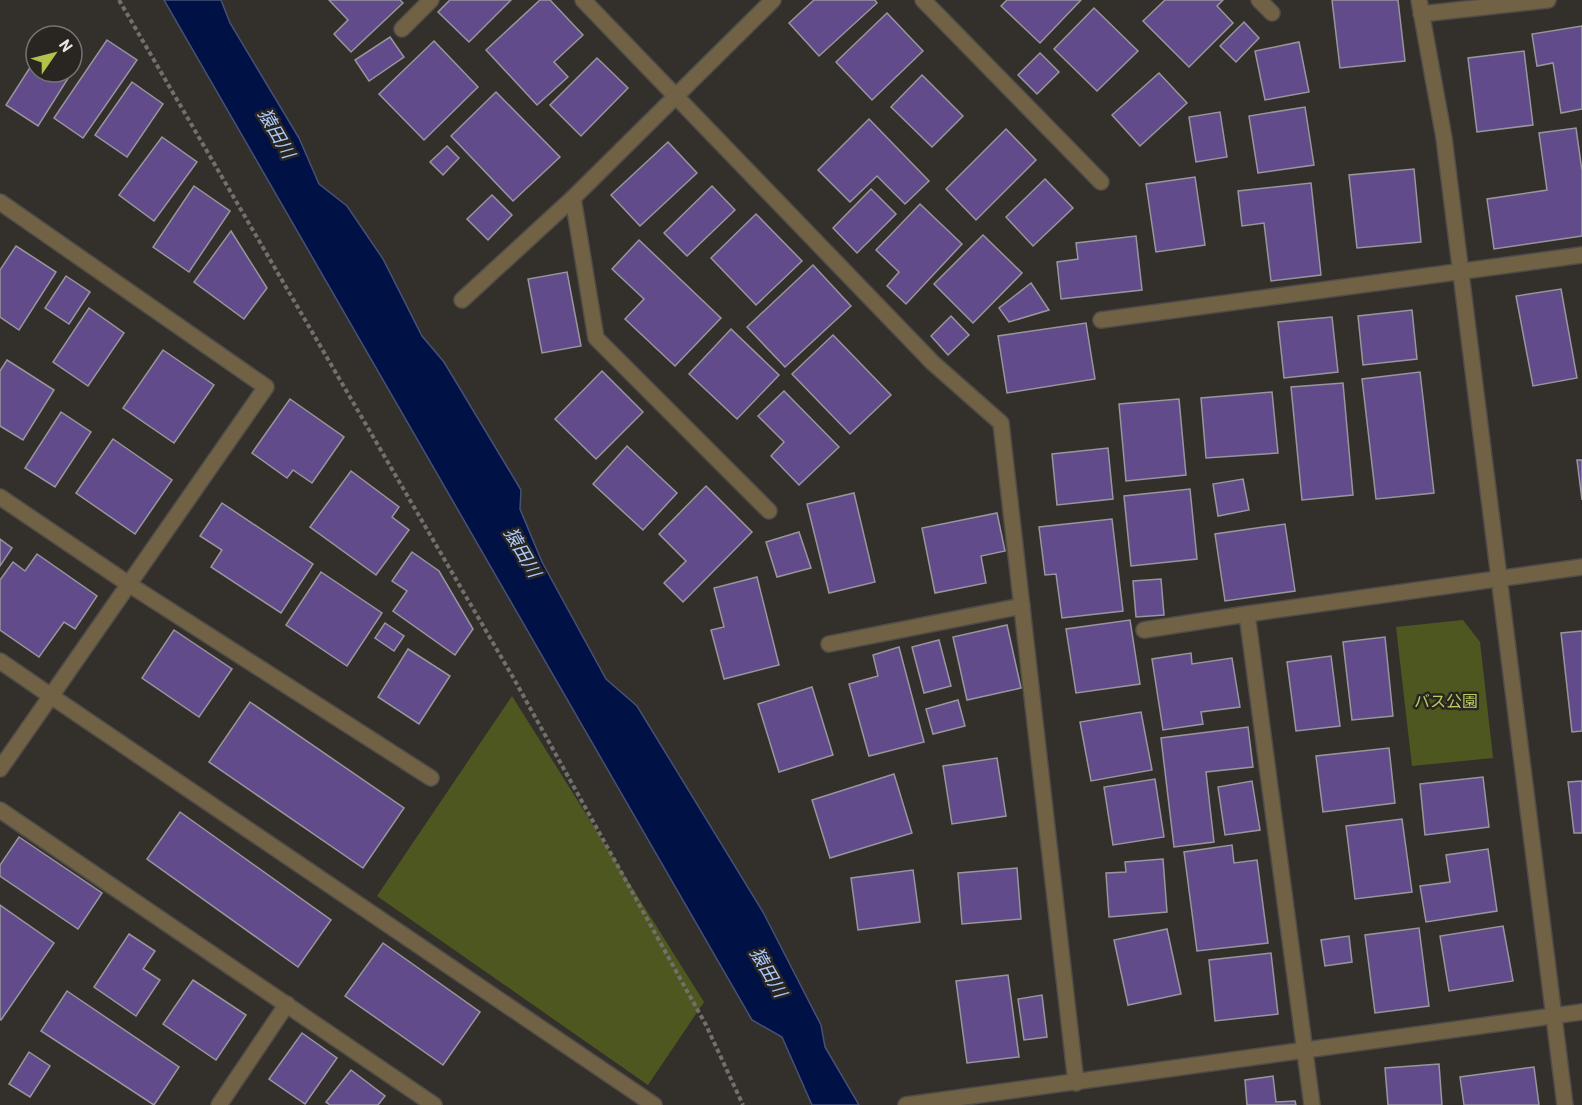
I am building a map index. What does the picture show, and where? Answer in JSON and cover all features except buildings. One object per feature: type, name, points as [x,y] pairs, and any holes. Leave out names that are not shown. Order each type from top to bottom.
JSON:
[{"type":"street","points":[[402,29],[431,0]]},
{"type":"street","points":[[584,0],[933,363],[1001,423],[1076,1083]]},
{"type":"street","points":[[462,300],[573,198],[774,0]]},
{"type":"street","points":[[923,0],[1101,182]]},
{"type":"street","points":[[1259,0],[1272,13]]},
{"type":"street","points":[[1548,0],[1420,7],[1444,138],[1564,1105]]},
{"type":"street","points":[[573,198],[596,338],[769,511]]},
{"type":"street","points":[[0,202],[266,387],[0,769]]},
{"type":"street","points":[[1101,320],[1582,255]]},
{"type":"street","points":[[0,497],[130,585],[431,778]]},
{"type":"street","points":[[1144,630],[1498,577],[1582,567]]},
{"type":"street","points":[[829,644],[1022,606]]},
{"type":"street","points":[[1248,614],[1312,1105]]},
{"type":"street","points":[[0,661],[654,1105]]},
{"type":"street","points":[[0,810],[434,1105]]},
{"type":"street","points":[[219,1105],[287,1004]]},
{"type":"street","points":[[906,1105],[1582,1012]]},
{"type":"path","points":[[119,0],[514,679],[706,1024],[743,1105]]},
{"type":"green space","name":"バス公園","points":[[1463,620],[1480,642],[1493,758],[1412,766],[1396,627]]},
{"type":"green space","points":[[512,696],[704,1002],[648,1085],[377,896]]},
{"type":"water","name":"猿田川","points":[[164,0],[221,0],[230,23],[299,138],[319,184],[347,206],[383,259],[422,336],[444,362],[521,490],[520,509],[542,562],[606,679],[637,706],[763,912],[821,1025],[825,1047],[859,1105],[812,1105],[782,1037],[752,1020]]}]
